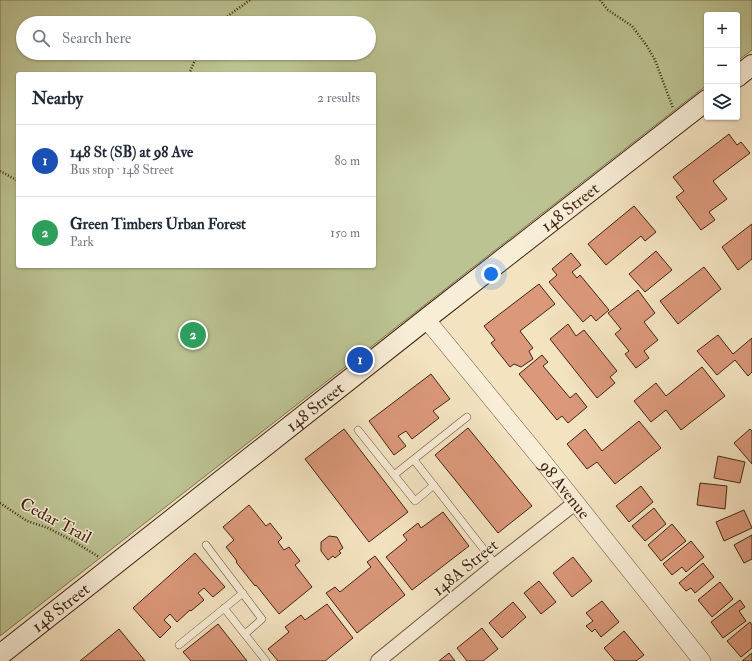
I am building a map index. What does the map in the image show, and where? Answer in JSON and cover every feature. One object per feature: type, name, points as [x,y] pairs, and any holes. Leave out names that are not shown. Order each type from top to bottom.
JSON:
[{"type":"main road","points":[[740,75],[752,65]]},
{"type":"main road","name":"148 Street","points":[[0,655],[426,319],[704,102]]},
{"type":"street","name":"98 Avenue","points":[[426,319],[541,459],[575,504],[702,661]]},
{"type":"street","name":"148A Street","points":[[378,661],[496,565],[575,504]]},
{"type":"lane","points":[[394,475],[467,417]]},
{"type":"lane","points":[[358,430],[415,501],[434,485]]},
{"type":"lane","points":[[414,460],[496,565]]},
{"type":"lane","points":[[206,545],[262,619],[245,634]]},
{"type":"lane","points":[[178,645],[242,593]]},
{"type":"lane","points":[[224,608],[266,661]]},
{"type":"path","points":[[228,16],[250,0]]},
{"type":"path","points":[[600,0],[608,10],[632,26],[647,46],[655,60],[675,115]]},
{"type":"path","points":[[190,72],[195,60]]},
{"type":"path","points":[[0,171],[16,180]]},
{"type":"path","name":"Cedar Trail","points":[[0,503],[27,521],[48,528],[101,558]]},
{"type":"green space","points":[[0,0],[752,0],[752,50],[740,59],[740,12],[704,12],[704,87],[0,636]]},
{"type":"building","points":[[729,134],[737,145],[741,142],[750,153],[713,181],[727,199],[709,212],[715,220],[701,230],[676,197],[684,191],[673,177]]},
{"type":"building","points":[[634,206],[656,232],[645,241],[641,236],[606,265],[588,244]]},
{"type":"building","points":[[752,224],[752,259],[738,270],[722,247]]},
{"type":"building","points":[[656,251],[672,270],[645,292],[629,274]]},
{"type":"building","points":[[571,253],[581,265],[572,272],[577,278],[580,275],[609,310],[596,321],[591,315],[583,322],[549,282],[557,275],[552,269]]},
{"type":"building","points":[[704,267],[721,289],[678,324],[660,301]]},
{"type":"building","points":[[539,284],[555,304],[520,331],[533,348],[529,351],[533,359],[521,367],[514,364],[510,367],[491,343],[495,340],[484,326]]},
{"type":"building","points":[[638,290],[655,313],[644,322],[658,340],[644,351],[649,358],[636,368],[625,354],[629,351],[615,334],[621,329],[608,313]]},
{"type":"building","points":[[568,324],[576,336],[584,330],[617,371],[610,377],[615,383],[597,398],[550,339]]},
{"type":"building","points":[[718,335],[733,354],[752,338],[752,372],[748,376],[735,360],[717,375],[697,351]]},
{"type":"building","points":[[542,355],[548,362],[543,366],[570,398],[576,393],[587,407],[568,423],[562,416],[557,420],[519,374]]},
{"type":"building","points":[[702,367],[725,396],[681,430],[666,410],[651,422],[634,401],[656,383],[666,396]]},
{"type":"building","points":[[431,374],[450,399],[433,411],[439,418],[412,439],[406,431],[398,436],[406,446],[394,455],[369,421]]},
{"type":"building","points":[[639,421],[661,448],[615,484],[597,462],[587,469],[567,444],[585,429],[602,451]]},
{"type":"building","points":[[468,428],[532,506],[498,533],[435,455]]},
{"type":"building","points":[[344,429],[408,512],[369,542],[305,459]]},
{"type":"building","points":[[750,429],[752,431],[752,464],[734,443]]},
{"type":"building","points":[[718,456],[745,462],[740,483],[714,478]]},
{"type":"building","points":[[700,483],[727,486],[725,509],[697,505]]},
{"type":"building","points":[[641,486],[653,502],[629,522],[616,506]]},
{"type":"building","points":[[249,505],[266,526],[270,523],[282,538],[278,542],[284,550],[289,547],[300,561],[295,565],[312,587],[279,614],[236,562],[237,561],[226,547],[234,540],[223,527]]},
{"type":"building","points":[[654,508],[666,524],[645,541],[632,526]]},
{"type":"building","points":[[744,510],[752,528],[724,541],[716,522]]},
{"type":"building","points":[[443,512],[469,546],[412,590],[386,557],[407,540],[403,535],[418,523],[421,528]]},
{"type":"building","points":[[672,524],[686,541],[661,561],[648,545]]},
{"type":"building","points":[[752,535],[752,559],[744,563],[734,545]]},
{"type":"building","points":[[329,536],[337,537],[343,548],[339,551],[341,553],[335,558],[333,556],[328,560],[321,551],[321,542]]},
{"type":"building","points":[[691,541],[704,557],[686,572],[682,567],[672,575],[663,564]]},
{"type":"building","points":[[195,553],[225,587],[213,597],[204,588],[198,593],[204,600],[177,622],[170,614],[164,620],[171,627],[160,638],[133,608]]},
{"type":"building","points":[[375,556],[405,595],[357,633],[326,593],[335,587],[340,592],[371,567],[367,562]]},
{"type":"building","points":[[573,557],[592,581],[572,597],[553,573]]},
{"type":"building","points":[[703,563],[714,577],[695,593],[691,588],[686,591],[679,583]]},
{"type":"building","points":[[539,581],[556,602],[541,614],[524,593]]},
{"type":"building","points":[[720,582],[733,599],[712,617],[698,600]]},
{"type":"building","points":[[740,600],[745,607],[739,611],[746,621],[723,638],[711,622]]},
{"type":"building","points":[[602,601],[619,622],[601,637],[595,629],[592,632],[586,626],[593,621],[586,613]]},
{"type":"building","points":[[513,602],[526,617],[502,638],[489,623]]},
{"type":"building","points":[[327,604],[353,638],[325,661],[278,661],[268,649],[289,632],[285,627],[301,615],[305,620]]},
{"type":"building","points":[[750,622],[752,625],[752,648],[741,657],[727,641]]},
{"type":"building","points":[[218,624],[247,661],[191,661],[183,652]]},
{"type":"building","points":[[482,628],[498,649],[483,661],[467,661],[457,648]]},
{"type":"building","points":[[119,629],[145,661],[80,661]]},
{"type":"building","points":[[624,631],[644,655],[636,661],[615,661],[604,648]]},
{"type":"building","points":[[449,653],[455,661],[439,661]]},
{"type":"building","points":[[752,653],[752,661],[742,661]]},
{"type":"place","name":"Green Timbers Urban Forest","points":[[193,335]]},
{"type":"place","name":"148 St (SB) at 98 Ave","points":[[360,360]]}]
